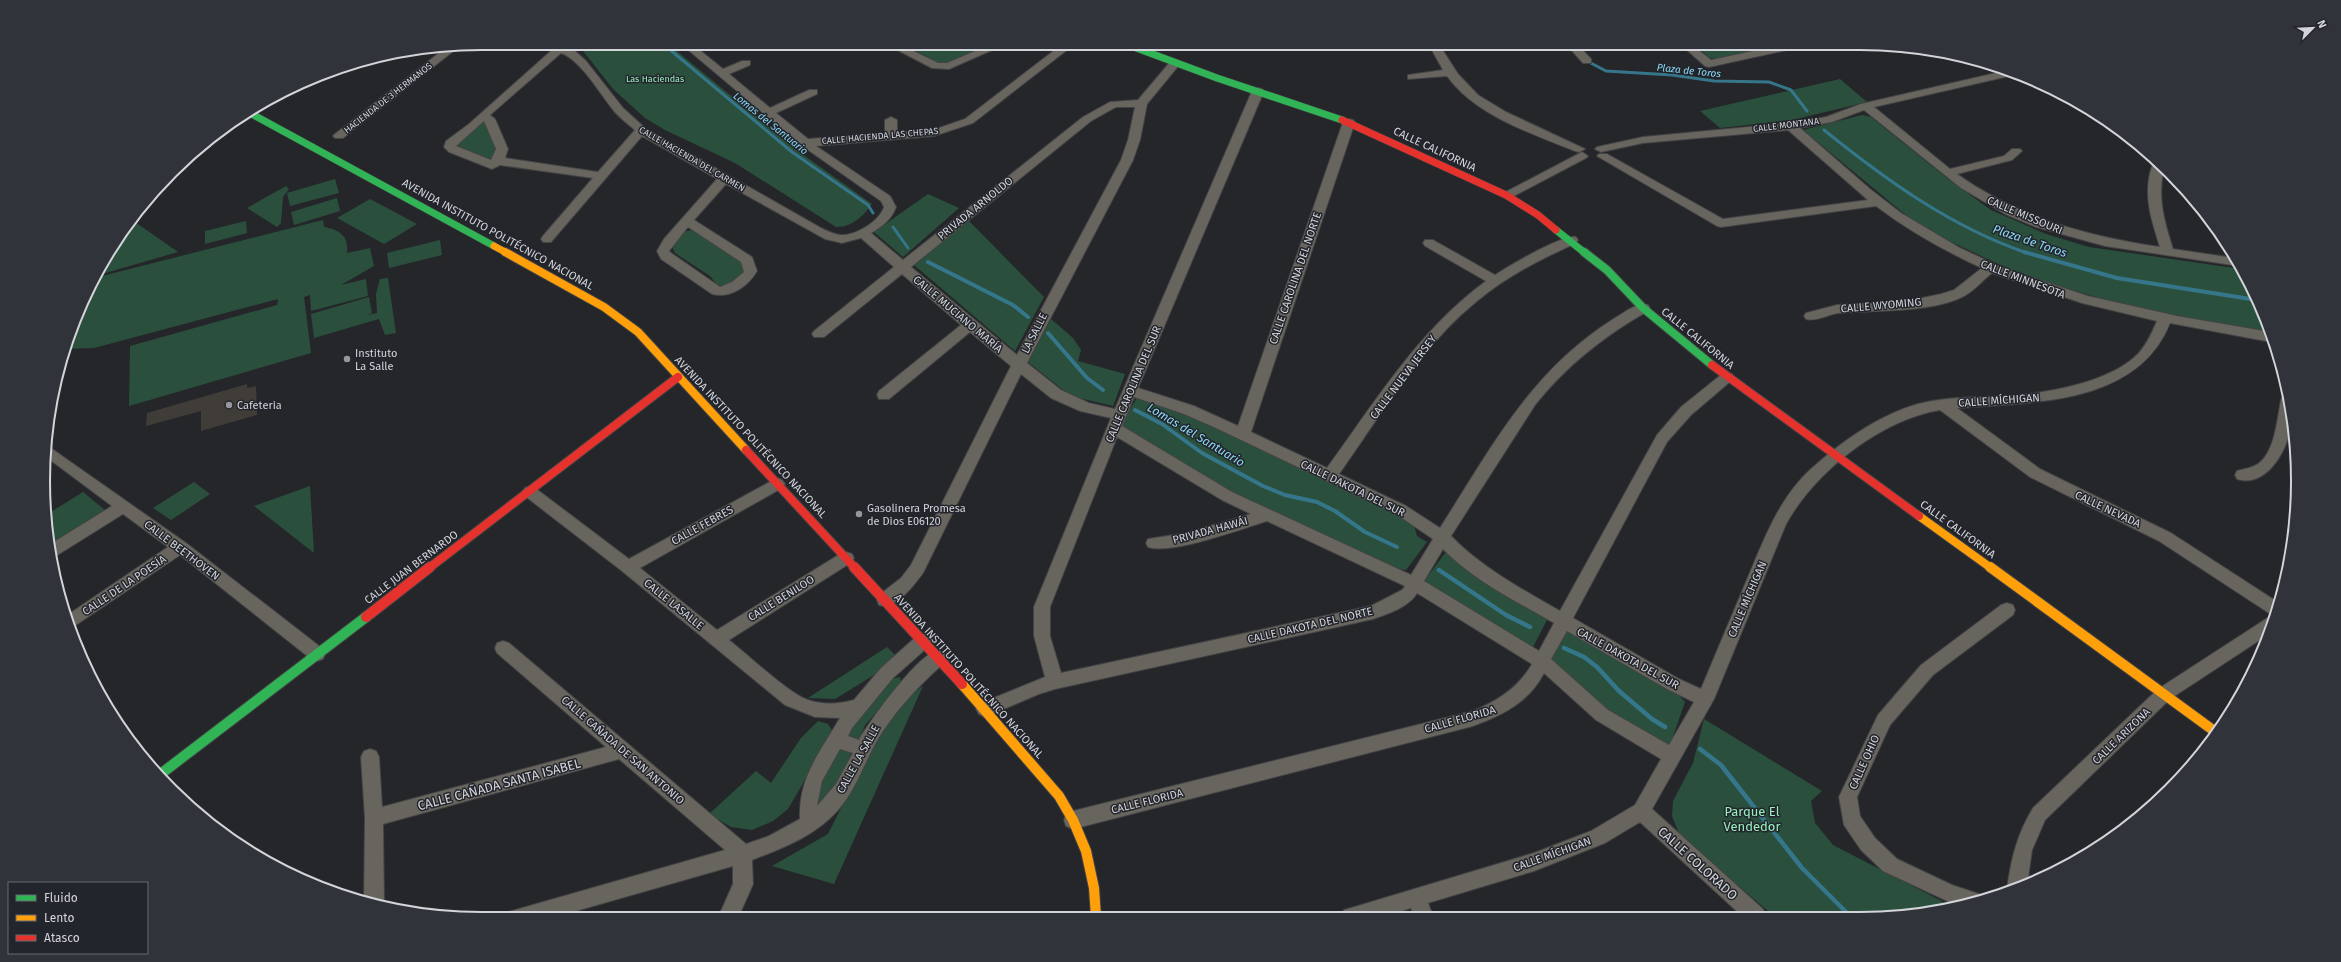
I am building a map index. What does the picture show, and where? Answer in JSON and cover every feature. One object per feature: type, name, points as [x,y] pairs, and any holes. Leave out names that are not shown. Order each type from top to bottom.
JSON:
[{"type":"main road","name":"CALLE CALIFORNIA","points":[[1141,50],[1175,63],[1349,122],[1506,195],[1538,215],[1572,240],[1607,270],[1643,308],[1727,377],[1838,456],[2212,729]]},
{"type":"main road","name":"AVENIDA INSTITUTO POLITÉCNICO NACIONAL","points":[[254,115],[560,281],[604,307],[638,332],[985,709],[1059,796],[1073,820],[1086,851],[1094,888],[1096,912]]},
{"type":"main road","name":"CALLE JUAN BERNARDO","points":[[163,772],[678,377]]},
{"type":"street","points":[[486,117],[502,149],[496,164],[489,165],[451,148],[452,142],[486,117],[566,50]]},
{"type":"street","name":"CALLE HACIENDA DEL CARMEN","points":[[566,50],[582,63],[619,110],[641,130],[817,231],[841,239],[863,233]]},
{"type":"street","points":[[693,50],[805,143],[886,199],[890,207],[888,214],[863,233]]},
{"type":"street","points":[[904,50],[939,67],[949,66],[987,50]]},
{"type":"street","name":"CALLE HACIENDA LAS CHEPAS","points":[[805,143],[891,135],[934,133],[969,121],[1062,50]]},
{"type":"street","points":[[1437,50],[1450,72],[1462,86],[1482,102],[1500,113],[1580,153]]},
{"type":"street","points":[[1577,50],[1587,61]]},
{"type":"street","points":[[1692,50],[1709,64],[1773,50]]},
{"type":"street","name":"HACIENDA DE 3 HERMANOS","points":[[339,136],[449,51]]},
{"type":"street","points":[[721,74],[746,63]]},
{"type":"street","name":"LA SALLE","points":[[885,600],[907,583],[917,569],[1043,316],[1127,160],[1134,140],[1141,103],[1175,63]]},
{"type":"street","points":[[1412,77],[1450,72]]},
{"type":"street","name":"CALLE MONTANA","points":[[1580,153],[1595,160],[1602,152],[1643,140],[1791,126],[1828,120],[1865,106],[2003,75]]},
{"type":"street","name":"CALLE CAROLINA DEL SUR","points":[[1055,682],[1042,636],[1042,607],[1116,422],[1258,91]]},
{"type":"street","points":[[768,113],[813,92]]},
{"type":"street","name":"PRIVADA ARNOLDO","points":[[819,334],[1087,119],[1114,104],[1141,103]]},
{"type":"street","name":"CALLE MISSOURI","points":[[1865,106],[1949,173],[1980,195],[2038,223],[2104,242],[2230,261]]},
{"type":"street","points":[[891,120],[891,135]]},
{"type":"street","name":"CALLE CAROLINA DEL NORTE","points":[[1243,434],[1349,122]]},
{"type":"street","name":"CALLE MINNESOTA","points":[[1791,126],[1881,202],[1912,226],[1990,268],[2088,302],[2165,318],[2266,336]]},
{"type":"street","points":[[547,239],[641,130]]},
{"type":"street","points":[[1949,173],[2008,158],[2016,151]]},
{"type":"street","points":[[1602,152],[1721,223],[1881,202]]},
{"type":"street","points":[[1506,195],[1580,153]]},
{"type":"street","points":[[498,161],[602,176]]},
{"type":"street","points":[[2157,168],[2152,190],[2154,208],[2168,252]]},
{"type":"street","points":[[688,220],[747,260],[751,270],[744,280],[729,290],[717,291],[666,256],[664,251],[665,246],[724,178]]},
{"type":"street","name":"CALLE MUCIANO MARÍA","points":[[863,233],[970,325],[1056,394],[1116,422]]},
{"type":"street","name":"CALLE NUEVA JERSEY","points":[[1330,477],[1427,342],[1459,310],[1495,280],[1533,258],[1572,240]]},
{"type":"street","points":[[1429,243],[1495,280]]},
{"type":"street","name":"CALLE WYOMING","points":[[1811,316],[1836,309],[1908,305],[1943,298],[1959,292],[1990,268]]},
{"type":"street","name":"CALLE DAKOTA DEL NORTE","points":[[985,709],[1036,687],[1373,612],[1408,595],[1442,537],[1530,401],[1546,381],[1575,351],[1612,324],[1643,308]]},
{"type":"street","name":"CALLE MÍCHIGAN","points":[[1368,912],[1534,862],[1591,840],[1640,811],[1673,757],[1705,699],[1779,523],[1793,499],[1806,483],[1838,456],[1902,415],[1942,404],[2041,398],[2082,389],[2123,373],[2146,356],[2158,338],[2165,318]]},
{"type":"street","points":[[884,395],[970,325]]},
{"type":"street","name":"CALLE FLORIDA","points":[[1073,820],[1479,716],[1498,709],[1514,699],[1530,683],[1540,660],[1662,439],[1686,411],[1727,377]]},
{"type":"street","name":"CALLE DAKOTA DEL SUR","points":[[1130,391],[1189,410],[1243,434],[1401,510],[1442,537],[1460,556],[1479,571],[1562,621],[1673,684],[1705,699]]},
{"type":"street","name":"CALLE NEVADA","points":[[1942,404],[1996,446],[2035,472],[2165,537],[2195,554],[2272,606]]},
{"type":"street","points":[[2242,476],[2263,468],[2272,458],[2279,440],[2285,412]]},
{"type":"street","points":[[1116,422],[1194,478],[1265,516],[1415,584],[1495,631],[1540,660],[1563,678],[1602,715],[1673,757]]},
{"type":"street","name":"CALLE BEETHOVEN","points":[[51,453],[180,547],[317,654]]},
{"type":"street","name":"CALLE FEBRES","points":[[628,567],[777,484]]},
{"type":"street","name":"CALLE LASALLE","points":[[530,492],[628,567],[791,700],[802,706],[820,711],[838,711],[858,707]]},
{"type":"street","points":[[56,549],[123,506]]},
{"type":"street","name":"PRIVADA HAWÁI","points":[[1154,543],[1186,539],[1265,516]]},
{"type":"street","name":"CALLE DE LA POESÍA","points":[[73,620],[180,547]]},
{"type":"street","name":"CALLE BENILOO","points":[[716,639],[846,558]]},
{"type":"street","name":"CALLE OHIO","points":[[1965,899],[1948,893],[1890,865],[1868,844],[1851,819],[1848,797],[1884,720],[1927,670],[2007,610]]},
{"type":"street","name":"CALLE ARIZONA","points":[[2018,882],[2021,850],[2029,830],[2039,814],[2164,694],[2265,628]]},
{"type":"street","points":[[809,824],[808,801],[814,778],[836,740],[858,707],[887,673],[923,641]]},
{"type":"street","name":"CALLE CAÑADA DE SAN ANTONIO","points":[[503,648],[742,853]]},
{"type":"street","name":"CALLE LA SALLE","points":[[538,912],[742,853],[782,839],[809,824],[830,806],[846,786],[864,748],[882,718],[898,697],[938,658]]},
{"type":"street","points":[[836,740],[864,748]]},
{"type":"street","name":"CALLE CAÑADA SANTA ISABEL","points":[[374,818],[623,750]]},
{"type":"street","points":[[370,757],[374,818],[374,898]]},
{"type":"street","name":"CALLE COLORADO","points":[[1640,811],[1752,912]]},
{"type":"street","points":[[731,912],[743,884],[742,853]]},
{"type":"street","points":[[1416,898],[1422,912]]},
{"type":"green space","name":"Las Haciendas","points":[[582,50],[675,50],[798,151],[872,204],[857,220],[842,227],[836,227],[735,163],[665,130],[645,118],[613,89]]},
{"type":"green space","points":[[915,50],[980,50],[947,64],[938,63]]},
{"type":"green space","points":[[1701,50],[1762,50],[1723,59],[1710,58]]},
{"type":"green space","points":[[1840,79],[1867,102],[1792,120],[1720,128],[1700,111]]},
{"type":"green space","points":[[1862,115],[1871,117],[1948,179],[1991,210],[2046,234],[2089,247],[2234,268],[2247,290],[2264,333],[2116,303],[2020,274],[1945,239],[1912,220],[1803,130]]},
{"type":"green space","points":[[482,119],[500,151],[494,162],[458,146],[457,141]]},
{"type":"green space","points":[[335,179],[339,193],[290,206],[287,193]]},
{"type":"green space","points":[[286,186],[289,189],[283,197],[281,223],[277,227],[247,208]]},
{"type":"green space","points":[[928,194],[959,208],[903,257],[874,232]]},
{"type":"green space","points":[[337,198],[340,211],[294,225],[291,212]]},
{"type":"green space","points":[[370,199],[417,224],[384,244],[337,218]]},
{"type":"green space","points":[[323,220],[324,227],[339,232],[345,238],[347,253],[370,248],[374,266],[341,285],[366,279],[368,296],[311,311],[310,295],[304,297],[311,353],[129,406],[130,346],[277,305],[278,299],[94,348],[71,349],[94,290],[102,276]]},
{"type":"green space","points":[[968,220],[1044,297],[1015,351],[914,265]]},
{"type":"green space","points":[[246,221],[247,233],[205,244],[205,231]]},
{"type":"green space","points":[[136,223],[178,252],[103,274]]},
{"type":"green space","points":[[696,229],[746,262],[747,271],[727,287],[718,286],[710,276],[675,253],[672,246],[683,232]]},
{"type":"green space","points":[[440,240],[442,255],[389,268],[387,253]]},
{"type":"green space","points":[[388,278],[396,333],[385,335],[379,319],[314,338],[311,314],[369,297],[372,313],[367,315],[377,313],[376,294],[380,279]]},
{"type":"green space","points":[[1051,319],[1073,338],[1081,350],[1078,361],[1125,374],[1113,406],[1071,396],[1028,362]]},
{"type":"green space","points":[[1137,398],[1176,407],[1395,511],[1414,526],[1417,536],[1427,542],[1406,570],[1397,569],[1200,479],[1122,427],[1125,417]]},
{"type":"green space","points":[[194,482],[210,494],[171,520],[153,508]]},
{"type":"green space","points":[[310,486],[314,553],[254,506]]},
{"type":"green space","points":[[83,492],[106,511],[55,542],[51,512]]},
{"type":"green space","points":[[1446,552],[1503,592],[1548,618],[1533,647],[1525,642],[1517,642],[1424,581]]},
{"type":"green space","points":[[1567,631],[1672,687],[1685,702],[1669,748],[1635,730],[1606,710],[1578,687],[1551,660]]},
{"type":"green space","points":[[887,647],[897,657],[887,667],[835,699],[808,698]]},
{"type":"green space","points":[[900,677],[901,685],[865,725],[851,763],[826,806],[818,803],[819,788],[837,750],[863,703],[887,680]]},
{"type":"green space","points":[[923,686],[834,884],[772,866],[828,834],[891,709]]},
{"type":"green space","name":"Parque El Vendedor","points":[[1704,719],[1822,791],[1811,801],[1815,823],[1833,845],[1946,903],[1888,911],[1769,912],[1680,836],[1672,816],[1673,801],[1693,763]]},
{"type":"green space","points":[[818,721],[828,724],[833,732],[788,809],[773,821],[752,830],[731,827],[709,814],[756,771],[771,783],[801,738]]},
{"type":"building","name":"Cafeteria","points":[[247,384],[247,388],[256,386],[257,415],[201,431],[201,411],[146,426],[147,413]]},
{"type":"waterway","name":"Lomas del Santuario","points":[[670,50],[792,152],[868,205],[873,213]]},
{"type":"waterway","name":"Plaza de Toros","points":[[1587,61],[1606,71],[1672,75],[1714,81],[1769,82],[1791,90],[1807,111]]},
{"type":"waterway","name":"Plaza de Toros","points":[[1824,130],[1895,184],[1946,216],[1972,230],[2026,252]]},
{"type":"waterway","name":"Lomas del Santuario","points":[[893,227],[908,248]]},
{"type":"waterway","name":"Plaza de Toros","points":[[2026,252],[2117,278],[2251,299]]},
{"type":"waterway","name":"Lomas del Santuario","points":[[928,262],[1013,305],[1028,317]]},
{"type":"waterway","name":"Lomas del Santuario","points":[[1048,333],[1087,378],[1103,390]]},
{"type":"waterway","name":"Lomas del Santuario","points":[[1135,410],[1162,424],[1202,453],[1263,486],[1285,495],[1317,502],[1335,511],[1365,532],[1397,547]]},
{"type":"waterway","name":"Lomas del Santuario","points":[[1439,570],[1506,615],[1530,627]]},
{"type":"waterway","name":"Lomas del Santuario","points":[[1564,648],[1584,657],[1597,667],[1619,691],[1652,719],[1665,727]]},
{"type":"waterway","name":"Lomas del Santuario","points":[[1700,749],[1721,765],[1802,868],[1846,912]]},
{"type":"traffic: fast","points":[[1142,50],[1217,78],[1342,120]]},
{"type":"traffic: fast","points":[[254,115],[494,246]]},
{"type":"traffic: fast","points":[[1556,230],[1607,270],[1643,308],[1712,365]]},
{"type":"traffic: fast","points":[[163,772],[366,617]]},
{"type":"traffic: slow","points":[[494,246],[604,307],[638,332],[746,450]]},
{"type":"traffic: slow","points":[[1919,516],[2212,729]]},
{"type":"traffic: slow","points":[[962,684],[1059,796],[1073,820],[1086,851],[1094,888],[1096,912]]},
{"type":"traffic: jam","points":[[1342,120],[1506,195],[1538,215],[1556,230]]},
{"type":"traffic: jam","points":[[1712,365],[1919,516]]},
{"type":"traffic: jam","points":[[366,617],[678,377]]},
{"type":"traffic: jam","points":[[746,450],[962,684]]},
{"type":"place","name":"Instituto La Salle","points":[[347,359]]},
{"type":"place","name":"Cafeteria","points":[[229,405]]},
{"type":"place","name":"Gasolinera Promesa de Dios E06120","points":[[859,514]]}]
